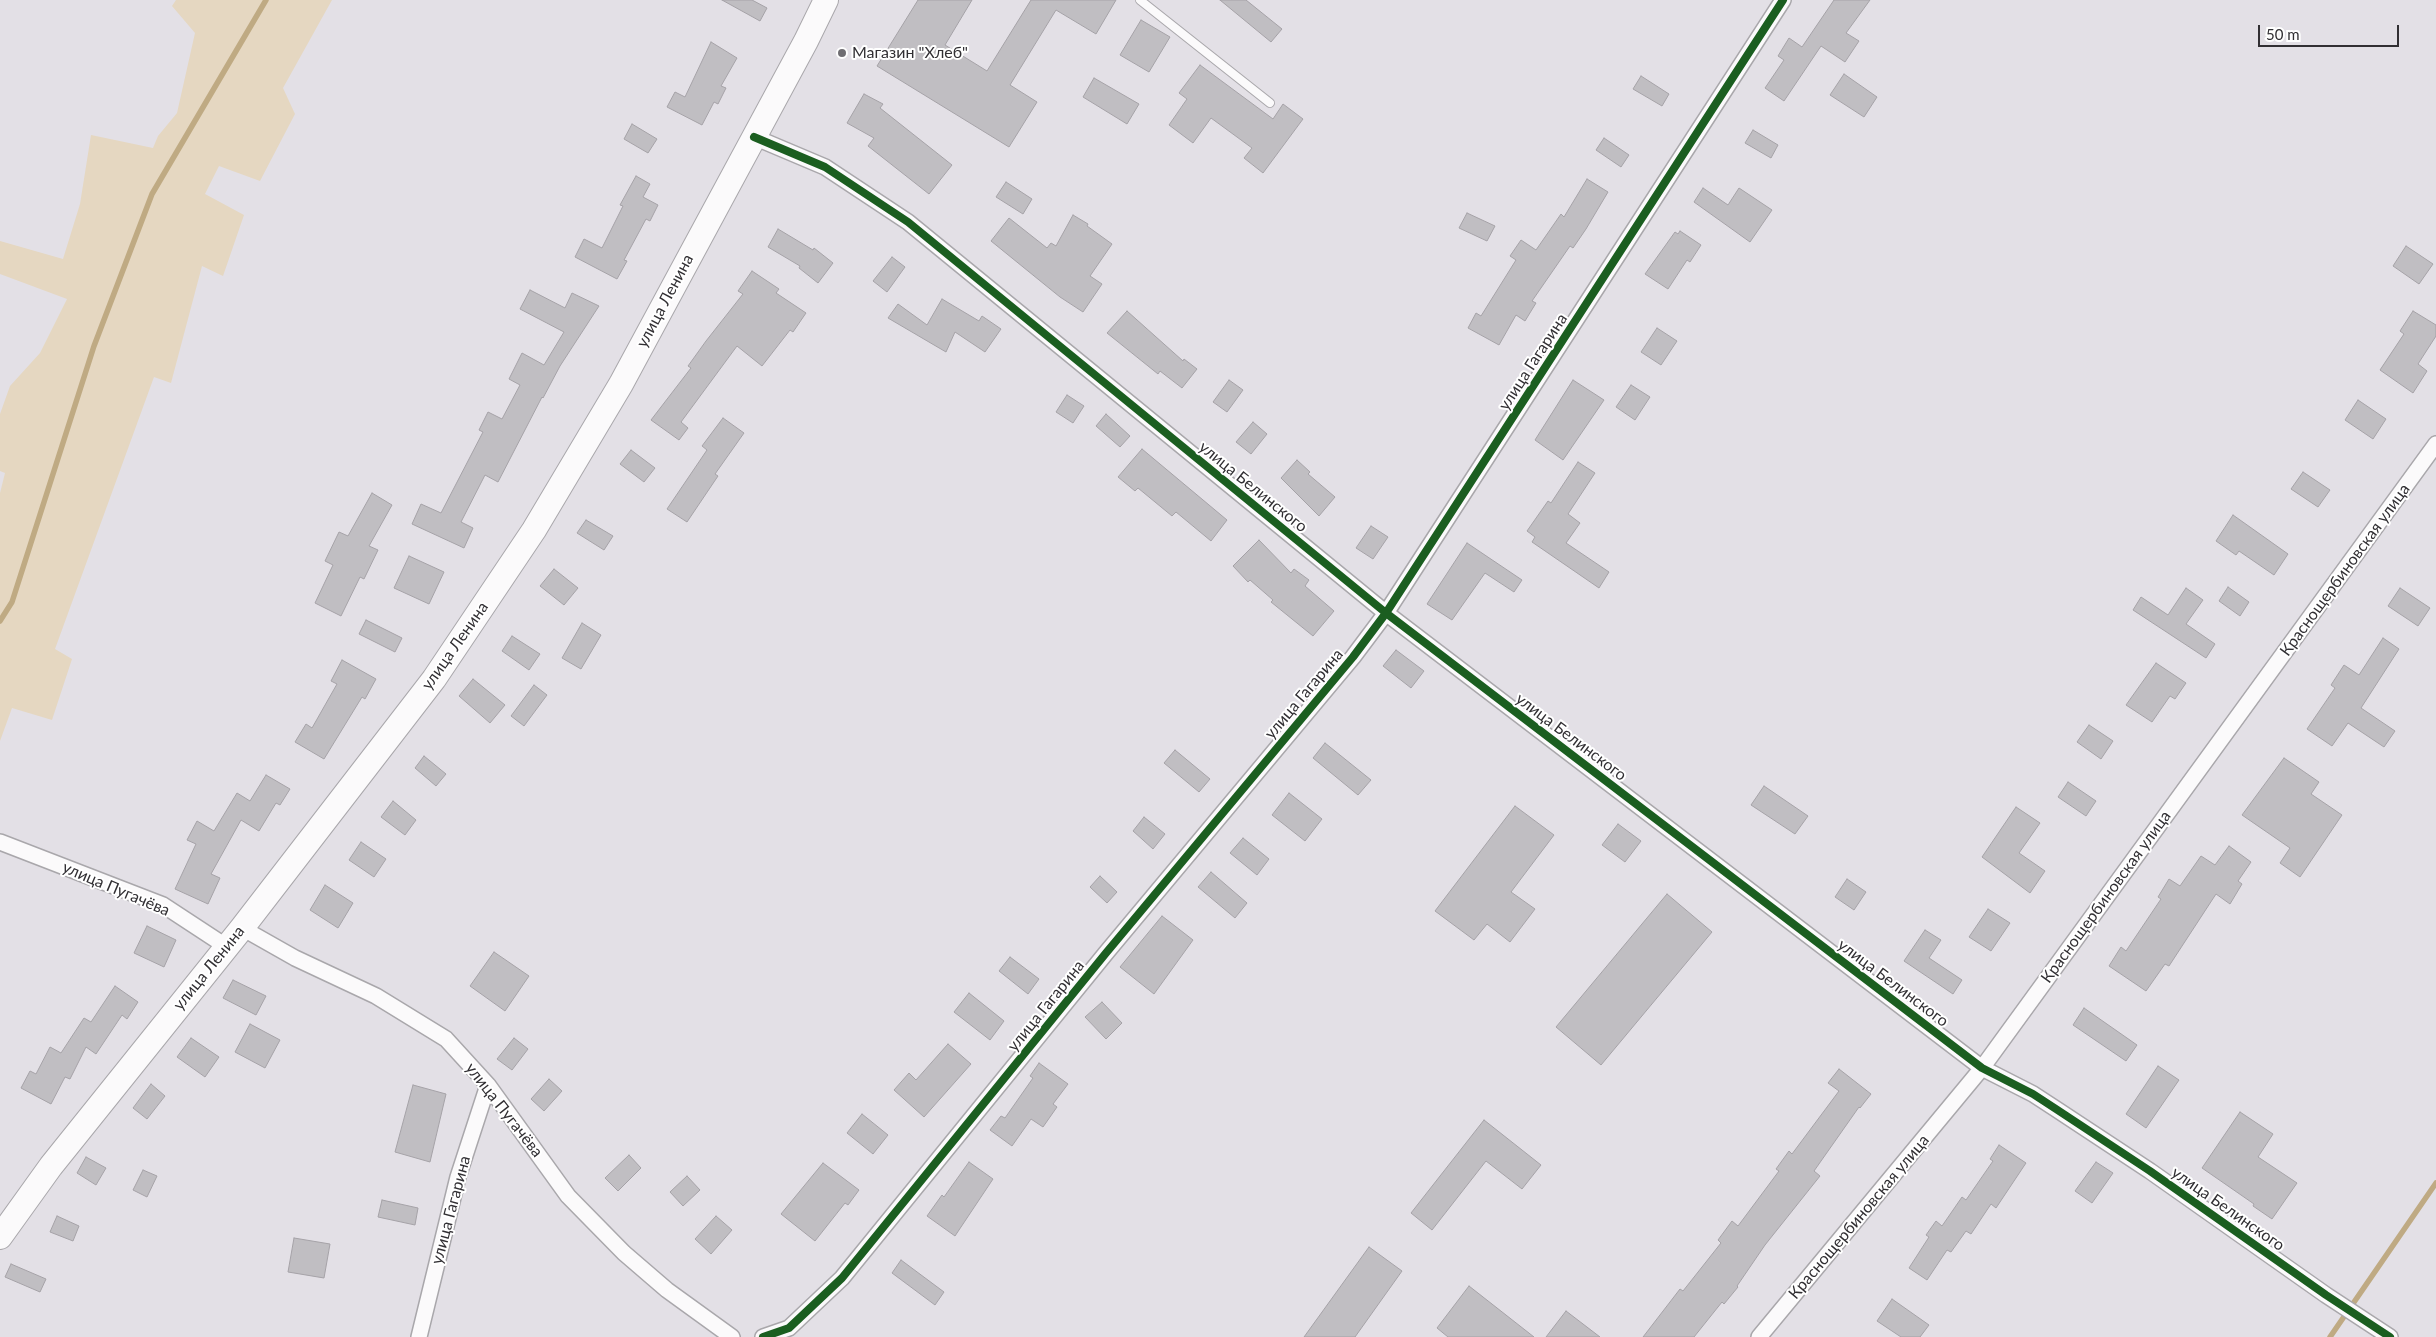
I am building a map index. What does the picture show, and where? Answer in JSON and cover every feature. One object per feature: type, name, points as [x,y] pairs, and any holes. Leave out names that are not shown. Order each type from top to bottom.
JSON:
[{"type":"main road","name":"улица Ленина","points":[[0,1237],[51,1166],[242,928],[434,679],[534,530],[621,384],[826,0]]},
{"type":"street","name":"улица Гагарина","points":[[764,1337],[795,1332],[842,1278],[1106,953],[1353,657],[1386,613],[1783,0]]},
{"type":"street","name":"улица Белинского","points":[[754,137],[825,167],[908,222],[1386,613],[1982,1068],[2056,1108],[2150,1171],[2326,1295],[2390,1337]]},
{"type":"street","name":"Краснощербиновская улица","points":[[1759,1337],[1982,1068],[2436,444]]},
{"type":"street","name":"улица Пугачёва","points":[[0,842],[163,905],[227,947]]},
{"type":"street","name":"улица Пугачёва","points":[[242,928],[295,958],[376,996],[446,1039],[488,1085],[568,1196],[624,1253],[660,1284],[732,1337]]},
{"type":"street","name":"улица Гагарина","points":[[419,1337],[458,1177],[488,1085]]},
{"type":"lane","points":[[1140,0],[1270,103]]},
{"type":"shaded area","points":[[176,0],[332,0],[283,88],[295,114],[260,181],[219,166],[205,194],[244,215],[223,276],[202,266],[171,383],[154,377],[55,649],[72,659],[52,720],[12,708],[0,741],[0,493],[5,473],[0,471],[0,414],[10,386],[40,353],[67,299],[0,274],[0,241],[63,259],[80,204],[91,135],[153,148],[158,136],[177,113],[195,33],[172,6]]},
{"type":"building","points":[[722,0],[752,0],[767,8],[760,21]]},
{"type":"building","points":[[918,0],[972,0],[945,45],[987,71],[1031,0],[1116,0],[1096,34],[1056,10],[1010,85],[1037,102],[1009,147],[877,66]]},
{"type":"building","points":[[1220,0],[1246,0],[1282,29],[1271,42]]},
{"type":"building","points":[[1834,0],[1870,0],[1846,33],[1859,41],[1845,62],[1821,46],[1784,101],[1765,88],[1784,60],[1778,56],[1789,38],[1802,47]]},
{"type":"building","points":[[1141,20],[1170,37],[1149,72],[1120,55]]},
{"type":"building","points":[[711,42],[737,58],[721,86],[726,88],[718,104],[714,102],[702,125],[667,107],[675,92],[685,97]]},
{"type":"building","points":[[1200,65],[1273,119],[1283,104],[1303,119],[1263,173],[1244,158],[1252,148],[1211,118],[1193,143],[1169,125],[1187,99],[1179,93]]},
{"type":"building","points":[[1844,74],[1877,97],[1864,117],[1830,95]]},
{"type":"building","points":[[1641,76],[1669,94],[1662,106],[1633,89]]},
{"type":"building","points":[[1094,78],[1139,104],[1127,124],[1083,97]]},
{"type":"building","points":[[864,94],[883,104],[880,108],[952,165],[929,194],[868,146],[874,138],[847,123]]},
{"type":"building","points":[[632,124],[657,139],[648,153],[624,139]]},
{"type":"building","points":[[1753,130],[1778,145],[1771,158],[1745,143]]},
{"type":"building","points":[[1604,138],[1629,155],[1621,167],[1596,150]]},
{"type":"building","points":[[636,176],[650,184],[643,197],[658,205],[650,221],[646,219],[624,260],[627,261],[617,279],[575,257],[584,239],[602,248],[623,206],[620,205]]},
{"type":"building","points":[[1587,179],[1608,192],[1573,248],[1570,246],[1532,301],[1536,303],[1525,321],[1516,315],[1499,345],[1468,328],[1476,313],[1481,316],[1516,260],[1510,256],[1521,240],[1536,250],[1561,214],[1564,217]]},
{"type":"building","points":[[1006,182],[1032,199],[1023,214],[996,197]]},
{"type":"building","points":[[1703,188],[1728,205],[1739,188],[1772,210],[1750,242],[1694,202]]},
{"type":"building","points":[[1467,213],[1495,226],[1487,241],[1459,228]]},
{"type":"building","points":[[1073,215],[1088,224],[1087,226],[1112,244],[1090,276],[1102,284],[1083,312],[1060,297],[991,241],[1009,218],[1047,248],[1051,243],[1056,246]]},
{"type":"building","points":[[778,229],[813,250],[814,248],[833,263],[818,283],[799,268],[800,266],[768,247]]},
{"type":"building","points":[[1680,231],[1701,245],[1690,262],[1687,260],[1668,289],[1645,274],[1675,232],[1678,234]]},
{"type":"building","points":[[2406,246],[2433,264],[2419,284],[2393,266]]},
{"type":"building","points":[[892,257],[905,267],[887,292],[873,281]]},
{"type":"building","points":[[752,271],[779,289],[776,293],[806,313],[793,332],[790,330],[762,366],[737,346],[681,422],[688,428],[679,440],[651,420],[691,368],[688,366],[706,341],[743,294],[738,291]]},
{"type":"building","points":[[530,290],[565,308],[572,293],[599,306],[542,397],[498,482],[485,475],[461,522],[473,528],[464,548],[412,524],[421,504],[441,513],[483,432],[479,430],[488,412],[502,419],[520,385],[509,379],[522,353],[544,365],[564,332],[520,309]]},
{"type":"building","points":[[942,299],[979,321],[982,316],[1001,329],[985,352],[955,332],[946,352],[888,318],[898,304],[927,325]]},
{"type":"building","points":[[1127,311],[1183,361],[1184,359],[1197,369],[1182,388],[1160,371],[1158,374],[1107,333]]},
{"type":"building","points":[[2413,311],[2436,325],[2436,336],[2418,364],[2427,371],[2413,393],[2380,370],[2404,334],[2400,331]]},
{"type":"building","points":[[1657,328],[1677,341],[1661,365],[1641,352]]},
{"type":"building","points":[[1229,380],[1243,390],[1227,412],[1213,402]]},
{"type":"building","points":[[1573,380],[1604,400],[1563,460],[1535,440]]},
{"type":"building","points":[[1631,385],[1650,397],[1635,420],[1616,407]]},
{"type":"building","points":[[1067,395],[1084,406],[1073,423],[1056,412]]},
{"type":"building","points":[[2358,400],[2386,419],[2373,439],[2345,420]]},
{"type":"building","points":[[1106,414],[1130,436],[1120,447],[1096,426]]},
{"type":"building","points":[[723,418],[744,433],[715,474],[718,476],[687,522],[667,509],[707,450],[702,446]]},
{"type":"building","points":[[1253,422],[1267,434],[1251,454],[1236,442]]},
{"type":"building","points":[[1142,449],[1227,520],[1211,541],[1176,512],[1172,516],[1138,488],[1135,491],[1118,477]]},
{"type":"building","points":[[631,450],[655,468],[644,482],[620,464]]},
{"type":"building","points":[[1297,460],[1310,472],[1308,474],[1335,497],[1319,516],[1281,478]]},
{"type":"building","points":[[1578,462],[1595,473],[1568,514],[1580,523],[1566,543],[1609,572],[1599,588],[1532,542],[1535,537],[1527,531],[1548,501],[1551,503]]},
{"type":"building","points":[[2303,472],[2330,490],[2318,507],[2291,489]]},
{"type":"building","points":[[372,493],[392,505],[369,546],[378,550],[364,579],[360,577],[341,616],[315,603],[333,565],[325,561],[339,532],[348,536]]},
{"type":"building","points":[[2233,515],[2288,554],[2274,575],[2239,551],[2236,555],[2216,541]]},
{"type":"building","points":[[586,520],[613,536],[604,550],[577,533]]},
{"type":"building","points":[[1371,526],[1388,537],[1373,559],[1356,548]]},
{"type":"building","points":[[1259,540],[1291,573],[1294,569],[1309,580],[1305,586],[1334,611],[1313,636],[1271,602],[1273,600],[1250,580],[1248,582],[1233,566]]},
{"type":"building","points":[[1467,543],[1522,580],[1514,592],[1485,573],[1452,620],[1427,604]]},
{"type":"building","points":[[409,556],[444,572],[429,604],[394,588]]},
{"type":"building","points":[[554,569],[578,588],[564,605],[540,586]]},
{"type":"building","points":[[2228,587],[2249,602],[2240,616],[2219,601]]},
{"type":"building","points":[[2186,588],[2203,600],[2186,624],[2215,644],[2206,658],[2133,610],[2141,597],[2168,615]]},
{"type":"building","points":[[2400,588],[2430,608],[2418,626],[2388,606]]},
{"type":"building","points":[[366,620],[402,638],[395,652],[359,634]]},
{"type":"building","points":[[582,623],[601,635],[581,669],[562,658]]},
{"type":"building","points":[[512,636],[540,654],[529,670],[502,651]]},
{"type":"building","points":[[2383,638],[2399,649],[2361,708],[2395,731],[2384,747],[2348,723],[2332,746],[2307,729],[2335,688],[2331,685],[2344,665],[2359,675]]},
{"type":"building","points":[[1396,650],[1424,671],[1411,688],[1383,666]]},
{"type":"building","points":[[342,660],[376,679],[365,699],[362,697],[324,759],[295,742],[306,724],[312,728],[337,684],[331,681]]},
{"type":"building","points":[[2156,663],[2186,683],[2175,699],[2170,696],[2152,722],[2126,705]]},
{"type":"building","points":[[473,679],[505,705],[490,723],[459,696]]},
{"type":"building","points":[[534,685],[547,695],[524,726],[511,716]]},
{"type":"building","points":[[2089,725],[2113,741],[2101,759],[2077,742]]},
{"type":"building","points":[[1325,743],[1371,780],[1358,795],[1313,758]]},
{"type":"building","points":[[1175,750],[1210,779],[1199,792],[1164,763]]},
{"type":"building","points":[[424,756],[446,774],[436,786],[415,768]]},
{"type":"building","points":[[2284,758],[2319,782],[2311,794],[2342,815],[2300,877],[2280,863],[2290,848],[2242,815]]},
{"type":"building","points":[[266,775],[290,789],[280,805],[276,803],[259,831],[241,820],[211,874],[220,878],[208,904],[175,889],[196,844],[187,840],[197,821],[214,831],[237,793],[250,801]]},
{"type":"building","points":[[2068,782],[2096,801],[2086,816],[2058,797]]},
{"type":"building","points":[[1764,786],[1808,816],[1795,834],[1751,805]]},
{"type":"building","points":[[1289,793],[1322,819],[1305,841],[1272,815]]},
{"type":"building","points":[[393,801],[416,820],[405,835],[381,817]]},
{"type":"building","points":[[1515,806],[1554,835],[1511,892],[1535,909],[1510,942],[1487,924],[1474,940],[1435,911]]},
{"type":"building","points":[[2016,807],[2040,823],[2019,853],[2045,871],[2030,893],[1982,857]]},
{"type":"building","points":[[1144,817],[1165,834],[1153,849],[1133,831]]},
{"type":"building","points":[[1618,824],[1641,841],[1625,862],[1602,845]]},
{"type":"building","points":[[1243,838],[1269,859],[1257,875],[1230,853]]},
{"type":"building","points":[[361,842],[386,859],[374,877],[349,860]]},
{"type":"building","points":[[2229,846],[2251,862],[2238,881],[2242,884],[2230,904],[2216,894],[2169,966],[2165,964],[2146,991],[2109,966],[2121,947],[2126,951],[2161,899],[2158,897],[2169,879],[2180,886],[2201,856],[2215,865]]},
{"type":"building","points":[[1211,872],[1247,903],[1235,918],[1198,887]]},
{"type":"building","points":[[1100,876],[1117,892],[1107,903],[1090,887]]},
{"type":"building","points":[[1847,879],[1866,892],[1854,910],[1835,897]]},
{"type":"building","points":[[325,885],[353,903],[338,928],[310,910]]},
{"type":"building","points":[[1667,894],[1712,932],[1601,1065],[1556,1027]]},
{"type":"building","points":[[1988,909],[2010,923],[1991,951],[1969,937]]},
{"type":"building","points":[[1162,916],[1193,940],[1154,994],[1120,967]]},
{"type":"building","points":[[147,926],[176,940],[164,967],[134,953]]},
{"type":"building","points":[[1925,930],[1941,940],[1929,958],[1962,980],[1953,994],[1904,961]]},
{"type":"building","points":[[494,952],[529,976],[505,1011],[470,986]]},
{"type":"building","points":[[1010,957],[1039,979],[1028,994],[999,971]]},
{"type":"building","points":[[233,980],[266,996],[256,1015],[223,998]]},
{"type":"building","points":[[115,986],[138,1002],[127,1019],[122,1015],[96,1054],[86,1047],[70,1079],[65,1077],[51,1104],[21,1088],[30,1071],[36,1074],[50,1047],[61,1053],[84,1018],[91,1022]]},
{"type":"building","points":[[969,993],[1004,1021],[990,1040],[954,1012]]},
{"type":"building","points":[[1102,1002],[1122,1023],[1106,1039],[1085,1017]]},
{"type":"building","points":[[2084,1008],[2137,1045],[2126,1061],[2073,1025]]},
{"type":"building","points":[[250,1024],[280,1040],[265,1068],[235,1052]]},
{"type":"building","points":[[191,1038],[219,1057],[205,1077],[177,1057]]},
{"type":"building","points":[[514,1038],[528,1049],[512,1070],[497,1059]]},
{"type":"building","points":[[948,1044],[971,1064],[924,1117],[894,1090],[909,1073],[916,1080]]},
{"type":"building","points":[[1039,1063],[1068,1084],[1053,1104],[1057,1107],[1043,1127],[1031,1119],[1012,1146],[990,1130],[1001,1116],[1005,1118],[1033,1078],[1030,1076]]},
{"type":"building","points":[[2158,1066],[2179,1080],[2146,1128],[2126,1114]]},
{"type":"building","points":[[1839,1069],[1871,1094],[1859,1107],[1814,1171],[1820,1176],[1765,1245],[1738,1287],[1724,1304],[1722,1302],[1694,1337],[1643,1337],[1680,1289],[1683,1291],[1721,1243],[1718,1240],[1732,1221],[1738,1226],[1779,1171],[1776,1169],[1789,1151],[1792,1154],[1839,1091],[1828,1083]]},
{"type":"building","points":[[549,1079],[562,1091],[544,1111],[531,1099]]},
{"type":"building","points":[[151,1084],[165,1096],[147,1119],[133,1108]]},
{"type":"building","points":[[413,1085],[446,1094],[430,1162],[395,1152]]},
{"type":"building","points":[[2240,1112],[2273,1134],[2258,1157],[2297,1183],[2272,1219],[2253,1206],[2254,1204],[2202,1168]]},
{"type":"building","points":[[862,1114],[888,1135],[873,1154],[847,1133]]},
{"type":"building","points":[[1484,1120],[1541,1165],[1522,1189],[1486,1161],[1432,1230],[1411,1213]]},
{"type":"building","points":[[1999,1145],[2026,1163],[1996,1208],[1991,1204],[1971,1234],[1966,1231],[1951,1252],[1947,1250],[1927,1280],[1909,1268],[1929,1237],[1926,1235],[1936,1221],[1942,1226],[1962,1197],[1966,1200],[1993,1161],[1990,1159]]},
{"type":"building","points":[[629,1155],[641,1168],[618,1191],[605,1178]]},
{"type":"building","points":[[86,1157],[106,1168],[96,1185],[77,1173]]},
{"type":"building","points":[[969,1162],[993,1179],[955,1236],[927,1216],[942,1195],[944,1197]]},
{"type":"building","points":[[2096,1162],[2113,1173],[2092,1203],[2075,1191]]},
{"type":"building","points":[[823,1163],[859,1190],[848,1205],[845,1203],[815,1241],[781,1214]]},
{"type":"building","points":[[143,1170],[157,1176],[147,1197],[133,1190]]},
{"type":"building","points":[[687,1176],[700,1190],[683,1206],[670,1192]]},
{"type":"building","points":[[382,1200],[418,1208],[415,1225],[378,1217]]},
{"type":"building","points":[[57,1216],[79,1226],[73,1241],[50,1232]]},
{"type":"building","points":[[716,1216],[732,1230],[711,1254],[695,1239]]},
{"type":"building","points":[[294,1238],[330,1244],[324,1278],[288,1272]]},
{"type":"building","points":[[1369,1247],[1402,1271],[1355,1337],[1304,1337]]},
{"type":"building","points":[[901,1260],[944,1292],[935,1305],[892,1273]]},
{"type":"building","points":[[11,1264],[46,1279],[40,1292],[5,1277]]},
{"type":"building","points":[[1469,1286],[1534,1337],[1448,1337],[1437,1328]]},
{"type":"building","points":[[1892,1299],[1929,1325],[1920,1337],[1901,1337],[1877,1321]]},
{"type":"building","points":[[1566,1311],[1600,1337],[1546,1337]]},
{"type":"waterway","points":[[0,621],[12,602],[94,346],[152,194],[266,0]]},
{"type":"waterway","points":[[2330,1337],[2436,1183]]},
{"type":"cycle path","points":[[763,1337],[789,1328],[842,1278],[1106,953],[1353,657],[1386,613],[1783,0]]},
{"type":"cycle path","points":[[754,137],[825,167],[908,222],[1386,613],[1982,1068],[2033,1094],[2056,1109],[2150,1171],[2326,1295],[2390,1337]]},
{"type":"place","name":"Магазин \"Хлеб\"","points":[[842,53]]}]
